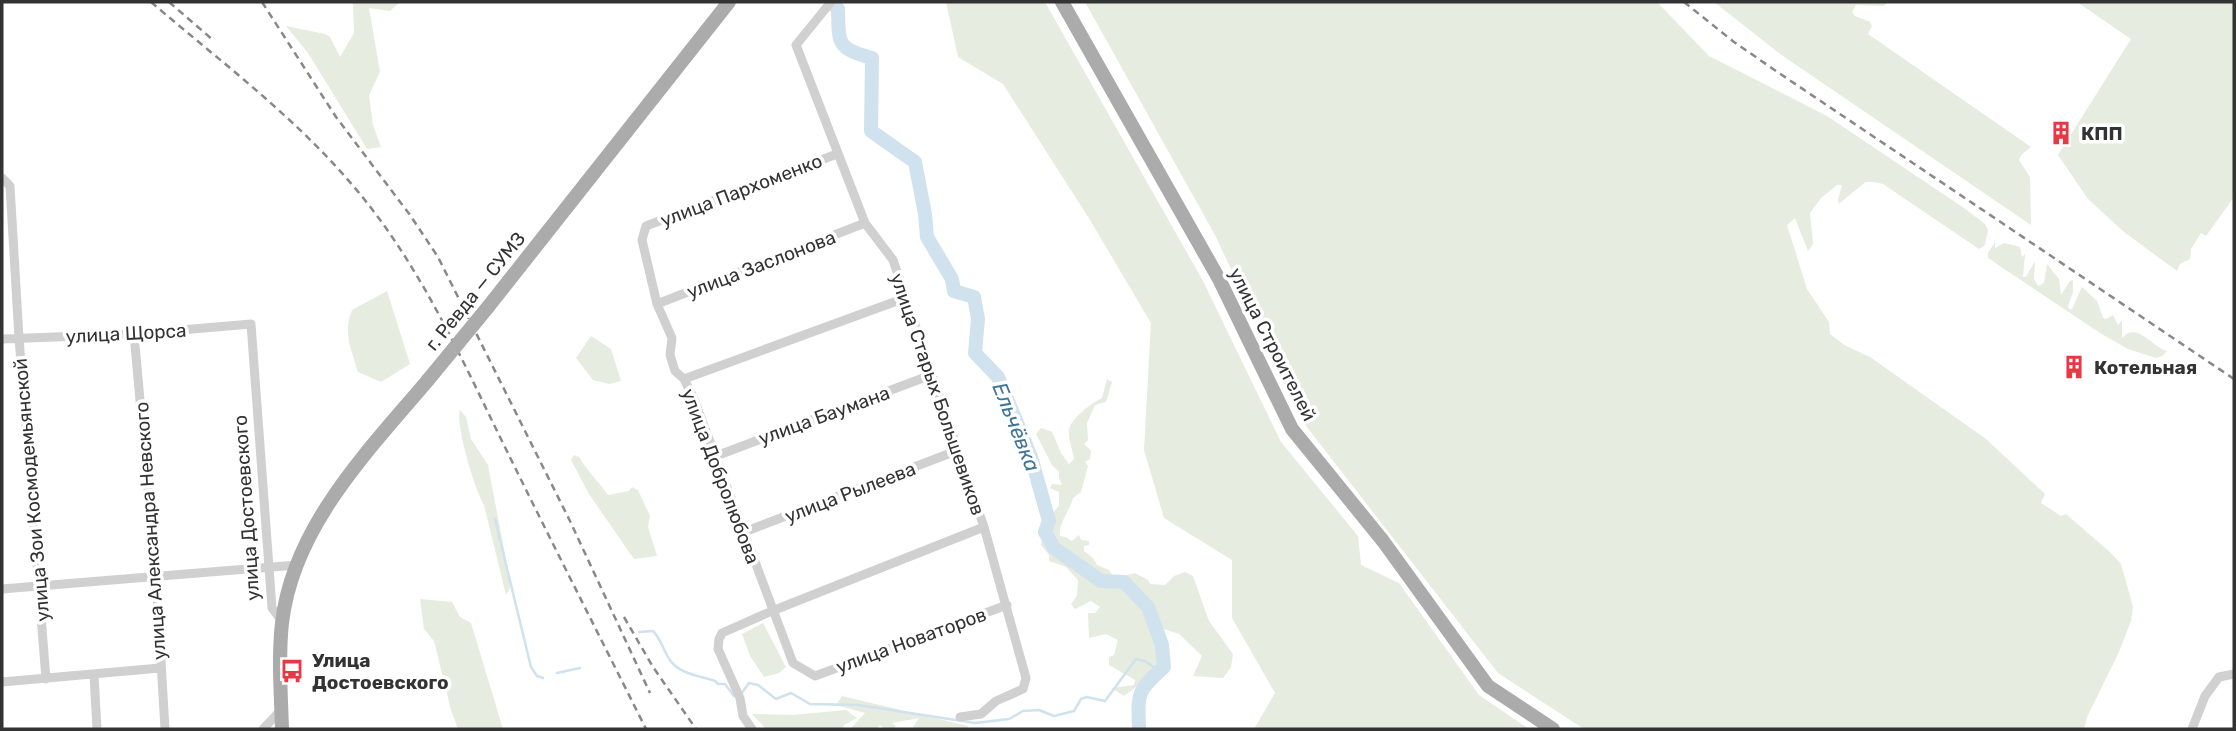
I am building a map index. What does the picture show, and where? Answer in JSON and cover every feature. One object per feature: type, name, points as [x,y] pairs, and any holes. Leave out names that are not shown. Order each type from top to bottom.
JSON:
[{"type":"main road","name":"г. Ревда — СУМЗ","points":[[282,621],[297,565],[321,518],[351,472],[488,307],[729,2]]},
{"type":"main road","name":"улица Строителей","points":[[1062,2],[1219,279],[1292,429],[1384,541],[1488,685],[1553,729]]},
{"type":"main road","name":"улица Достоевского","points":[[282,621],[282,729]]},
{"type":"street","name":"улица Старых Большевиков","points":[[831,2],[796,45],[865,223],[893,260],[984,527],[1026,678],[1023,689],[996,701],[981,714],[960,718]]},
{"type":"street","name":"улица Пархоменко","points":[[646,226],[837,154]]},
{"type":"street","name":"улица Зои Космодемьянской","points":[[2,178],[10,186],[46,679]]},
{"type":"street","name":"улица Заслонова","points":[[657,304],[865,223]]},
{"type":"street","name":"улица Добролюбова","points":[[646,226],[642,240],[657,304],[672,338],[670,355],[675,371],[684,379],[716,456],[793,663],[815,676]]},
{"type":"street","points":[[684,379],[905,298]]},
{"type":"street","name":"улица Щорса","points":[[2,339],[135,334],[251,324]]},
{"type":"street","name":"улица Достоевского","points":[[251,324],[272,608],[282,621]]},
{"type":"street","name":"улица Александра Невского","points":[[135,334],[156,577],[165,729]]},
{"type":"street","name":"улица Баумана","points":[[716,456],[931,375]]},
{"type":"street","name":"улица Рылеева","points":[[744,532],[956,451]]},
{"type":"street","points":[[752,729],[743,716],[740,698],[720,654],[718,643],[725,631],[984,527]]},
{"type":"street","points":[[2,589],[297,565]]},
{"type":"street","name":"улица Новаторов","points":[[815,676],[1007,605]]},
{"type":"street","points":[[2,682],[94,676],[160,668]]},
{"type":"street","points":[[2192,729],[2205,696],[2219,677],[2234,673]]},
{"type":"street","points":[[94,676],[97,729]]},
{"type":"street","points":[[263,729],[281,709]]},
{"type":"shaded area","points":[[353,2],[400,2],[390,11],[369,8],[380,72],[369,95],[373,125],[381,147],[367,149],[308,53],[286,26],[325,34],[330,37],[340,57],[354,33]]},
{"type":"shaded area","points":[[946,2],[1045,2],[1203,281],[1281,442],[1358,536],[1361,565],[1399,583],[1479,695],[1529,729],[1254,729],[1275,693],[1232,618],[1232,560],[1164,518],[1144,450],[1151,323],[1090,220],[1003,84],[958,57]]},
{"type":"shaded area","points":[[1085,2],[1657,2],[1709,56],[1827,116],[1964,208],[1985,224],[1988,230],[1985,245],[1979,249],[1883,184],[1872,182],[1866,182],[1839,204],[1842,185],[1837,185],[1821,198],[1810,213],[1813,244],[1808,251],[1795,218],[1787,225],[1807,289],[1829,322],[1830,334],[1844,345],[1870,357],[1986,439],[2045,494],[2041,503],[2061,516],[2066,514],[2121,564],[2133,607],[2131,621],[2084,729],[1584,729],[1498,673],[1303,422],[1215,235]]},
{"type":"shaded area","points":[[1714,2],[1887,2],[1884,6],[1856,5],[1852,12],[1870,22],[1872,26],[1868,34],[2031,147],[2019,160],[2030,177],[2031,225],[1783,56]]},
{"type":"shaded area","points":[[2077,2],[2234,2],[2234,197],[2206,236],[2201,233],[2191,249],[2190,259],[2180,264],[2177,271],[2124,232],[2088,199],[2058,155],[2131,39]]},
{"type":"shaded area","points":[[1995,242],[1995,248],[2004,243],[2020,247],[2022,257],[2025,254],[2023,277],[2026,277],[2035,261],[2034,279],[2038,286],[2044,283],[2047,264],[2059,279],[2061,295],[2073,280],[2069,309],[2072,309],[2082,287],[2097,301],[2103,318],[2113,315],[2118,325],[2122,320],[2122,338],[2134,332],[2167,351],[2156,358],[2128,349],[2100,333],[1988,258]]},
{"type":"shaded area","points":[[387,291],[410,364],[381,382],[358,372],[349,341],[348,326],[352,310]]},
{"type":"shaded area","points":[[591,336],[611,349],[621,381],[609,384],[593,380],[576,358]]},
{"type":"shaded area","points":[[1107,379],[1112,382],[1106,402],[1095,405],[1087,423],[1088,440],[1084,444],[1091,451],[1090,459],[1085,462],[1088,466],[1081,492],[1073,498],[1060,536],[1072,541],[1079,535],[1081,540],[1089,541],[1089,545],[1084,546],[1084,551],[1097,565],[1109,570],[1113,576],[1135,573],[1150,584],[1165,585],[1174,576],[1185,572],[1193,576],[1209,621],[1233,654],[1231,667],[1223,678],[1193,676],[1202,656],[1179,634],[1164,629],[1169,662],[1124,696],[1111,688],[1134,685],[1135,680],[1109,665],[1109,657],[1114,655],[1118,640],[1106,634],[1089,638],[1088,613],[1095,613],[1100,607],[1091,601],[1075,609],[1071,604],[1077,596],[1078,580],[1066,567],[1049,561],[1049,555],[1041,545],[1045,522],[1059,506],[1059,492],[1050,488],[1052,484],[1062,485],[1059,472],[1052,465],[1036,434],[1041,428],[1052,432],[1069,464],[1074,459],[1069,437],[1070,426],[1082,411],[1102,398]]},
{"type":"shaded area","points":[[460,410],[466,417],[471,439],[488,465],[511,586],[506,595],[484,505],[463,443]]},
{"type":"shaded area","points":[[574,455],[579,457],[608,495],[629,491],[632,487],[638,490],[650,516],[648,527],[657,556],[634,559],[589,494],[571,460]]},
{"type":"shaded area","points":[[420,599],[452,602],[460,617],[471,623],[503,729],[458,729],[434,641],[424,629]]},
{"type":"shaded area","points":[[763,623],[786,667],[779,673],[764,677],[750,656],[742,634]]},
{"type":"shaded area","points":[[842,696],[968,726],[968,729],[912,729],[919,718],[892,723],[896,726],[894,729],[885,729],[880,725],[876,729],[850,729],[865,713],[836,705]]},
{"type":"shaded area","points":[[846,710],[857,718],[842,729],[766,729],[752,714],[793,715]]},
{"type":"waterway","name":"Ельчёвка","points":[[831,2],[838,9],[842,43],[852,51],[872,58],[871,131],[915,162],[927,237],[952,279],[954,291],[974,297],[978,319],[975,353],[998,377],[1031,457],[1049,521],[1045,532],[1054,548],[1101,581],[1124,582],[1148,607],[1162,645],[1164,667],[1148,682],[1141,694],[1139,729]]},
{"type":"waterway","points":[[495,519],[531,667],[537,676],[543,678]]},
{"type":"waterway","points":[[639,632],[653,631],[674,665],[690,674],[725,684],[734,696]]},
{"type":"waterway","points":[[741,694],[749,683],[758,685],[776,699],[791,693],[810,704],[858,705],[975,723],[1009,719],[1023,711],[1039,710],[1054,716],[1074,711],[1081,699],[1087,697],[1105,701],[1136,659],[1145,661],[1159,671]]},
{"type":"waterway","points":[[557,673],[580,668]]},
{"type":"railway","points":[[151,2],[319,148],[388,231],[455,345],[646,729]]},
{"type":"railway","points":[[169,2],[213,40]]},
{"type":"railway","points":[[262,2],[336,117],[410,215],[438,257],[570,521],[650,693]]},
{"type":"railway","points":[[1684,2],[1776,71],[2234,379]]},
{"type":"railway","points":[[624,617],[653,667],[696,729]]},
{"type":"place","name":"КПП","points":[[2061,133]]},
{"type":"place","name":"Котельная","points":[[2074,367]]},
{"type":"place","name":"Улица Достоевского","points":[[292,671]]}]
